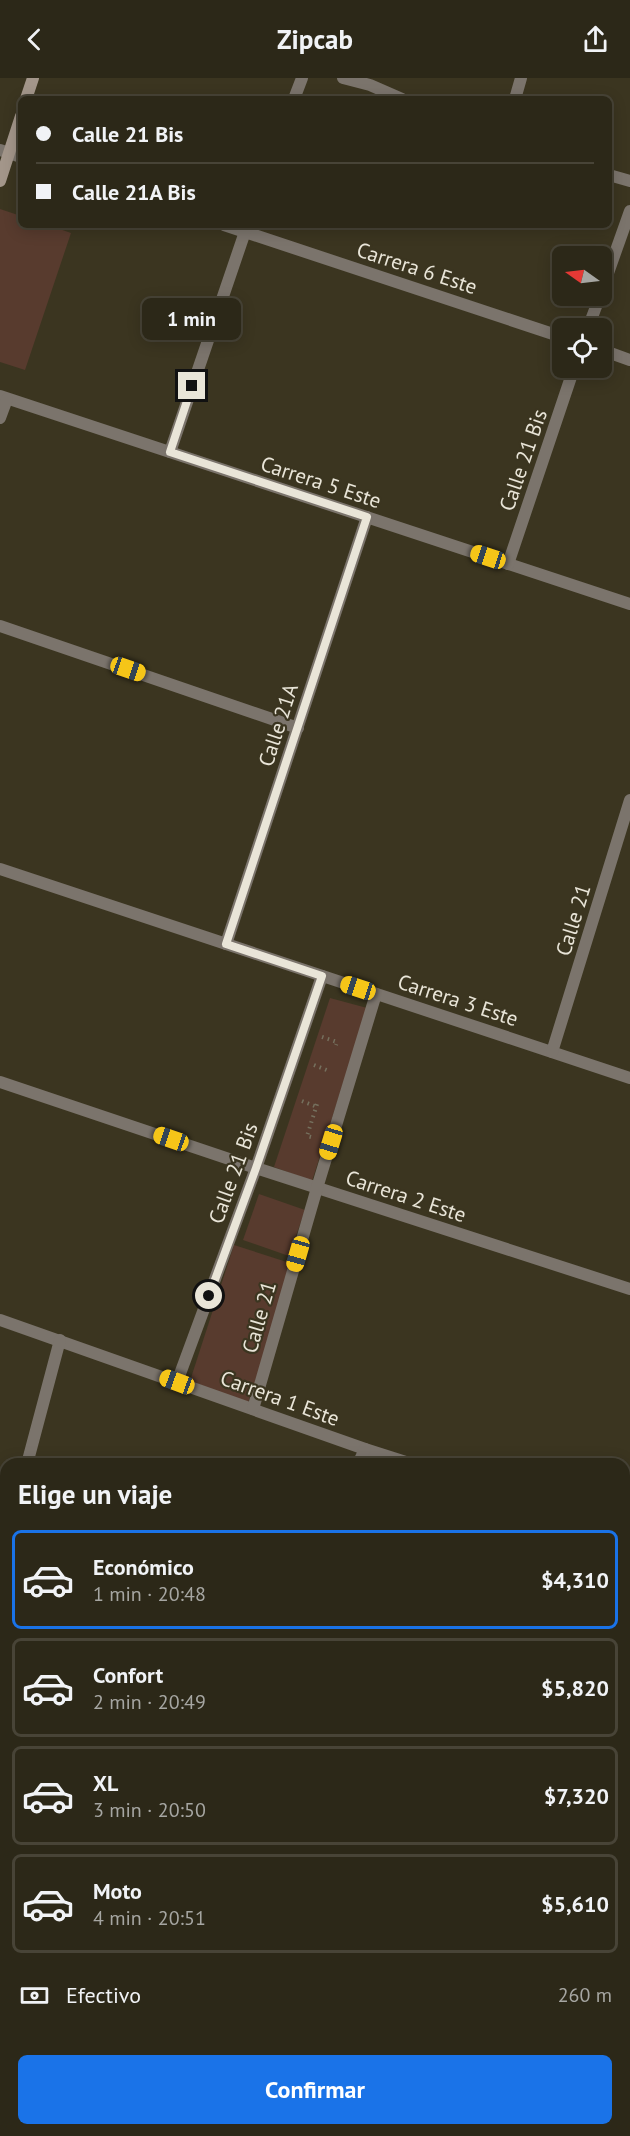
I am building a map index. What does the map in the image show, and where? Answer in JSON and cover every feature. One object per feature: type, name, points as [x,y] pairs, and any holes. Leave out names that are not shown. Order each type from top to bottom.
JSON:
[{"type":"street","points":[[27,96],[33,78]]},
{"type":"street","points":[[295,96],[302,78]]},
{"type":"street","points":[[343,78],[371,81],[397,96]]},
{"type":"street","points":[[515,96],[521,78]]},
{"type":"street","points":[[0,181],[18,126]]},
{"type":"street","points":[[612,176],[630,181]]},
{"type":"street","points":[[612,262],[630,211]]},
{"type":"street","points":[[170,452],[246,228]]},
{"type":"street","name":"Carrera 6 Este","points":[[246,228],[552,334]]},
{"type":"street","points":[[612,354],[630,360]]},
{"type":"street","name":"Calle 21 Bis","points":[[508,564],[571,378]]},
{"type":"street","points":[[0,418],[3,398]]},
{"type":"street","name":"Carrera 5 Este","points":[[3,398],[630,604]]},
{"type":"street","name":"Calle 21A","points":[[226,944],[367,517]]},
{"type":"street","points":[[0,626],[298,728]]},
{"type":"street","name":"Calle 21","points":[[552,1052],[627,822],[630,800]]},
{"type":"street","name":"Carrera 3 Este","points":[[0,869],[630,1078]]},
{"type":"street","name":"Calle 21 Bis","points":[[177,1382],[256,1168],[322,976]]},
{"type":"street","name":"Calle 21","points":[[253,1409],[376,994]]},
{"type":"street","name":"Carrera 2 Este","points":[[0,1082],[630,1289]]},
{"type":"street","name":"Carrera 1 Este","points":[[0,1320],[393,1458]]},
{"type":"street","points":[[29,1458],[60,1340]]},
{"type":"street","points":[[361,1458],[365,1449]]},
{"type":"path","points":[[303,1031],[337,1042],[334,1051]]},
{"type":"path","points":[[294,1059],[329,1070]]},
{"type":"path","points":[[326,1079],[332,1061]]},
{"type":"path","points":[[320,1097],[307,1136],[331,1142]]},
{"type":"shaded area","points":[[0,209],[18,215],[18,228],[57,228],[71,233],[25,370],[0,362]]},
{"type":"shaded area","points":[[330,998],[367,1008],[312,1181],[274,1167]]},
{"type":"shaded area","points":[[259,1194],[305,1210],[289,1256],[243,1240]]},
{"type":"shaded area","points":[[234,1245],[293,1264],[248,1403],[189,1384]]},
{"type":"route","points":[[192,386],[170,452],[367,517],[226,944],[322,976],[209,1296]]}]
